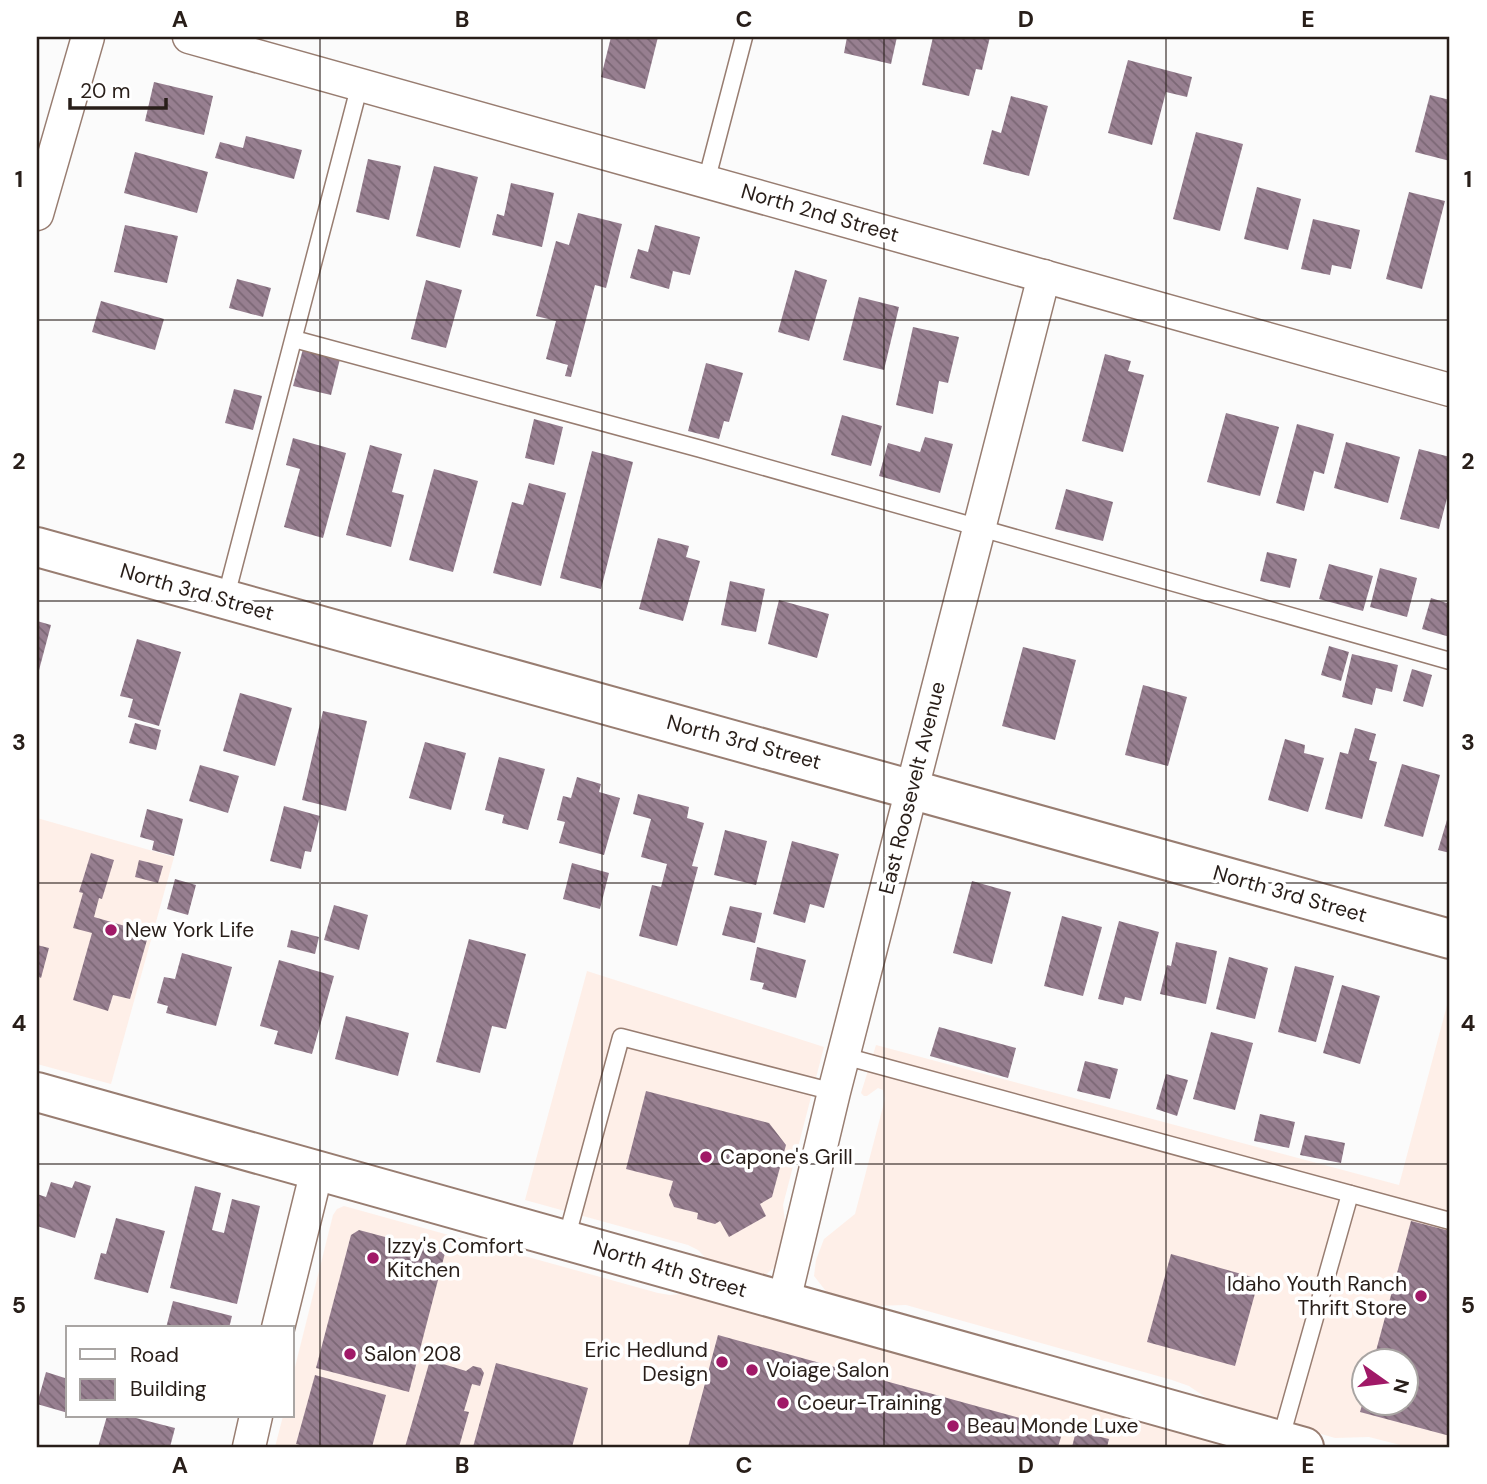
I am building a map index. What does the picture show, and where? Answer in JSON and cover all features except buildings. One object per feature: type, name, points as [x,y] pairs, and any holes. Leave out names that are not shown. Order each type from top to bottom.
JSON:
[{"type":"main road","name":"North 3rd Street","points":[[37,547],[1450,939]]},
{"type":"main road","name":"North 4th Street","points":[[37,1092],[784,1301],[1268,1442]]},
{"type":"street","points":[[37,214],[88,37]]},
{"type":"street","name":"North 2nd Street","points":[[189,37],[1450,390]]},
{"type":"street","name":"East Roosevelt Avenue","points":[[784,1301],[834,1092],[1044,276]]},
{"type":"street","points":[[278,1326],[317,1170]]},
{"type":"street","points":[[249,1447],[256,1418]]},
{"type":"lane","points":[[706,182],[744,37]]},
{"type":"lane","points":[[225,600],[360,84]]},
{"type":"lane","points":[[294,338],[701,449],[1450,662]]},
{"type":"lane","points":[[566,1240],[621,1037],[834,1092]]},
{"type":"lane","points":[[844,1056],[1450,1221]]},
{"type":"lane","points":[[1268,1442],[1350,1194]]},
{"type":"shaded area","points":[[37,818],[174,857],[111,1084],[37,1064]]},
{"type":"shaded area","points":[[587,971],[824,1047],[783,1205],[786,1230],[776,1266],[764,1276],[710,1263],[698,1250],[688,1245],[525,1200]]},
{"type":"shaded area","points":[[1450,994],[1450,1447],[1408,1447],[1369,1437],[1335,1438],[1214,1403],[1189,1386],[1172,1380],[906,1305],[871,1306],[829,1295],[814,1276],[816,1260],[824,1239],[855,1214],[885,1099],[883,1090],[878,1088],[867,1096],[861,1093],[876,1045],[1399,1185]]},
{"type":"shaded area","points":[[344,1206],[658,1293],[691,1293],[1213,1440],[1217,1447],[275,1447],[282,1418],[294,1418],[294,1371],[333,1215],[337,1209]]},
{"type":"place","name":"New York Life","points":[[111,930]]},
{"type":"place","name":"Capone's Grill","points":[[706,1157]]},
{"type":"place","name":"Izzy's Comfort Kitchen","points":[[373,1258]]},
{"type":"place","name":"Idaho Youth Ranch Thrift Store","points":[[1421,1296]]},
{"type":"place","name":"Salon 208","points":[[350,1354]]},
{"type":"place","name":"Eric Hedlund Design","points":[[722,1362]]},
{"type":"place","name":"Voiage Salon","points":[[752,1370]]},
{"type":"place","name":"Coeur-Training","points":[[783,1403]]},
{"type":"place","name":"Beau Monde Luxe","points":[[953,1426]]}]
